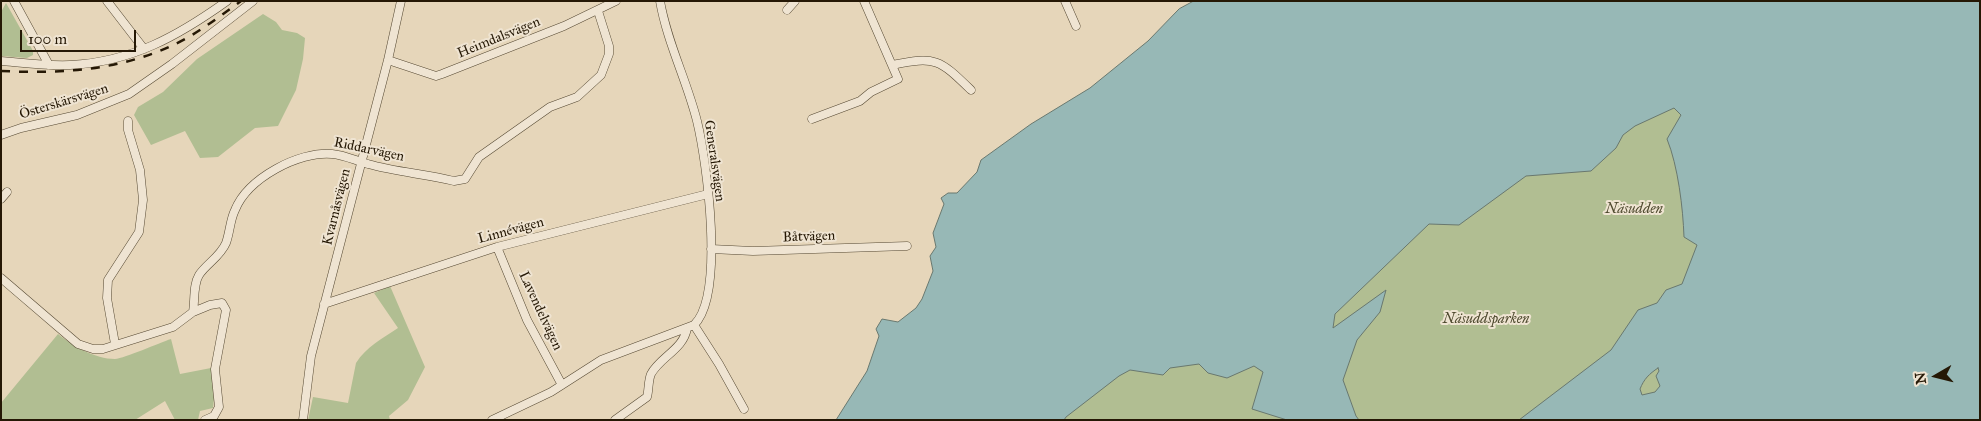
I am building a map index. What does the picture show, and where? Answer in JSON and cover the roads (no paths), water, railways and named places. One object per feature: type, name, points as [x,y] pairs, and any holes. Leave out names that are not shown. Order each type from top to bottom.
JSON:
[{"type":"street","points":[[14,1],[49,65]]},
{"type":"street","points":[[106,1],[144,48]]},
{"type":"street","points":[[1,61],[49,65],[94,63],[127,55],[162,42],[185,30],[227,1]]},
{"type":"street","name":"Österskärsvägen","points":[[1,135],[77,115],[129,94],[172,64],[253,1]]},
{"type":"street","name":"Kvarnåsvägen","points":[[303,420],[311,356],[388,60],[401,1]]},
{"type":"street","name":"Heimdalsvägen","points":[[388,60],[436,76],[598,11],[616,1]]},
{"type":"street","name":"Generalsvägen","points":[[614,420],[647,397],[650,376],[659,364],[682,342],[691,327],[700,319],[709,292],[711,250],[708,194],[697,121],[660,1]]},
{"type":"street","points":[[787,10],[795,1]]},
{"type":"street","points":[[812,119],[860,102],[871,92],[898,79],[864,1]]},
{"type":"street","points":[[1065,1],[1076,26]]},
{"type":"street","name":"Riddarvägen","points":[[194,312],[196,282],[199,276],[220,253],[227,241],[235,210],[255,184],[280,166],[307,156],[332,154],[454,181],[465,179],[479,157],[550,108],[578,97],[601,75],[607,61],[610,46],[598,11]]},
{"type":"street","points":[[892,65],[915,60],[934,61],[948,67],[971,90]]},
{"type":"street","points":[[114,344],[107,298],[108,280],[139,232],[143,200],[140,170],[128,130],[128,122]]},
{"type":"street","points":[[1,199],[7,192]]},
{"type":"street","name":"Linnévägen","points":[[324,304],[497,247],[708,194]]},
{"type":"street","name":"Båtvägen","points":[[711,250],[753,251],[907,246]]},
{"type":"street","name":"Lavendelvägen","points":[[497,247],[527,320],[562,385]]},
{"type":"street","points":[[1,278],[78,344],[93,349],[103,349],[173,327],[194,312],[210,305],[222,303],[226,310],[216,369],[219,407],[214,416],[205,420]]},
{"type":"street","points":[[492,420],[562,385],[601,360],[691,327],[720,364],[744,409]]},
{"type":"water","name":"Näsudden","points":[[1194,1],[1980,1],[1980,420],[1519,420],[1611,350],[1638,310],[1657,303],[1666,290],[1682,284],[1697,245],[1684,237],[1679,187],[1667,139],[1681,115],[1674,108],[1635,126],[1623,135],[1616,148],[1591,171],[1526,176],[1459,225],[1429,224],[1335,314],[1333,328],[1386,290],[1380,312],[1357,340],[1343,380],[1359,420],[1287,420],[1252,409],[1263,372],[1254,366],[1227,378],[1208,373],[1199,364],[1170,368],[1163,375],[1130,370],[1119,376],[1064,420],[836,420],[867,371],[879,336],[876,329],[882,319],[898,322],[916,308],[922,299],[933,271],[930,256],[936,247],[933,233],[944,204],[941,198],[948,193],[957,193],[977,172],[981,160],[1031,124],[1090,88],[1148,41],[1179,9]],"holes":[[[1658,368],[1659,371],[1656,376],[1660,386],[1655,392],[1642,395],[1640,389],[1645,380]]]},
{"type":"railway","points":[[1,71],[49,72],[97,68],[143,57],[187,38],[241,1]]},
{"type":"park label","name":"Näsuddsparken","points":[[1486,320]]}]
